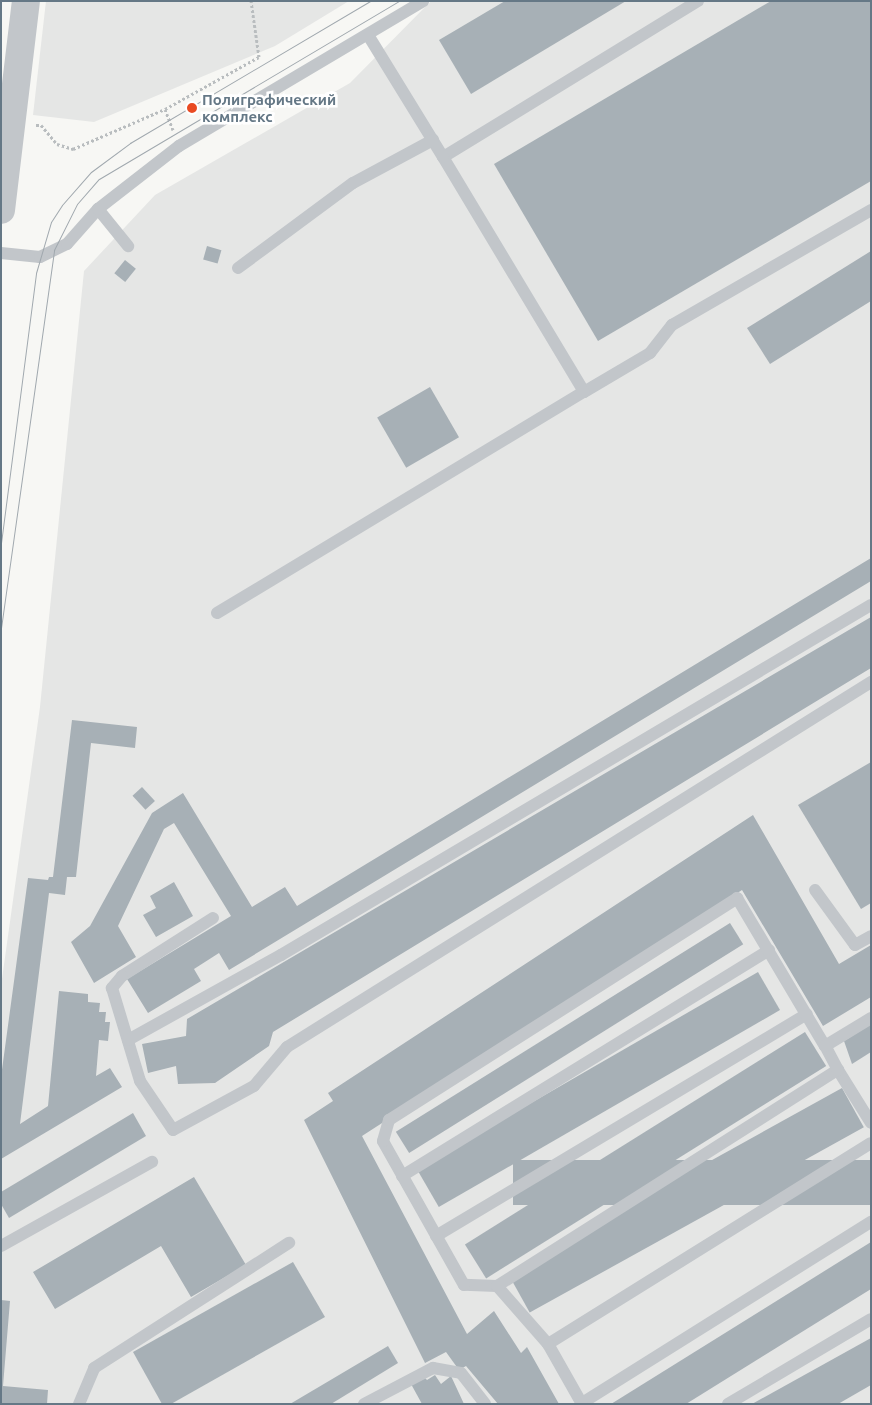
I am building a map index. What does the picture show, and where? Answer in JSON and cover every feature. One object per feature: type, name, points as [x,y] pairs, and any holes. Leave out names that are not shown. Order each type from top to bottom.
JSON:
[{"type":"street","points":[[1,208],[26,1]]},
{"type":"lane","points":[[1,253],[40,257],[67,244],[98,209],[178,146],[423,1]]},
{"type":"lane","points":[[444,157],[698,1]]},
{"type":"lane","points":[[368,35],[444,157],[584,392]]},
{"type":"lane","points":[[238,268],[353,183],[433,140]]},
{"type":"lane","points":[[98,209],[128,246]]},
{"type":"lane","points":[[217,613],[650,353],[672,324],[871,210]]},
{"type":"lane","points":[[128,1040],[281,955],[871,605]]},
{"type":"lane","points":[[213,918],[122,976],[112,988],[140,1081],[173,1130],[254,1086],[287,1047],[871,682]]},
{"type":"lane","points":[[815,890],[855,945],[871,936]]},
{"type":"lane","points":[[838,1070],[497,1286],[464,1285],[383,1141],[389,1120],[738,898],[871,1123]]},
{"type":"lane","points":[[402,1176],[769,950]]},
{"type":"lane","points":[[436,1236],[807,1014]]},
{"type":"lane","points":[[826,1046],[871,1018]]},
{"type":"lane","points":[[548,1344],[871,1143]]},
{"type":"lane","points":[[1,1246],[152,1162]]},
{"type":"lane","points":[[497,1286],[548,1344],[582,1403],[871,1222]]},
{"type":"lane","points":[[79,1404],[94,1368],[289,1243]]},
{"type":"lane","points":[[728,1404],[871,1319]]},
{"type":"lane","points":[[364,1404],[432,1368],[461,1373],[484,1404]]},
{"type":"path","points":[[12,121],[41,125],[57,144],[73,149],[165,109],[259,57],[251,1]]},
{"type":"path","points":[[165,109],[178,146]]},
{"type":"shaded area","points":[[46,1],[349,1],[275,46],[94,122],[33,115]]},
{"type":"shaded area","points":[[431,1],[871,1],[871,1404],[1,1404],[1,986],[40,707],[84,271],[155,195],[350,83]]},
{"type":"building","points":[[505,1],[626,1],[471,94],[439,40]]},
{"type":"building","points":[[771,1],[871,1],[871,181],[598,341],[494,164]]},
{"type":"building","points":[[207,246],[221,250],[218,264],[203,259]]},
{"type":"building","points":[[871,251],[871,301],[770,364],[747,328]]},
{"type":"building","points":[[125,260],[136,269],[125,282],[114,273]]},
{"type":"building","points":[[430,387],[459,437],[406,468],[377,418]]},
{"type":"building","points":[[871,558],[871,581],[229,970],[219,953],[194,969],[201,981],[148,1013],[127,979],[231,916],[174,823],[164,829],[118,926],[136,957],[94,983],[71,942],[90,926],[152,813],[183,793],[252,907],[285,887],[297,906]]},
{"type":"building","points":[[871,617],[871,668],[273,1032],[269,1046],[215,1083],[178,1084],[176,1066],[148,1073],[142,1044],[186,1036],[187,1019]]},
{"type":"building","points":[[72,720],[137,727],[135,748],[91,743],[76,877],[67,877],[65,895],[49,893],[20,1124],[48,1106],[59,991],[88,994],[88,1002],[100,1003],[99,1012],[106,1012],[105,1022],[110,1022],[108,1041],[99,1040],[96,1076],[110,1068],[122,1087],[1,1159],[1,1077],[28,878],[48,880],[49,877],[53,877]]},
{"type":"building","points":[[871,762],[871,903],[861,909],[798,805]]},
{"type":"building","points":[[142,787],[155,801],[145,810],[132,796]]},
{"type":"building","points":[[753,815],[839,964],[871,945],[871,997],[823,1026],[742,890],[362,1136],[467,1334],[494,1311],[521,1353],[527,1347],[559,1404],[498,1404],[466,1366],[459,1370],[446,1352],[425,1363],[304,1120],[333,1101],[328,1093]]},
{"type":"building","points":[[174,882],[193,916],[156,937],[143,915],[156,908],[150,896]]},
{"type":"building","points":[[730,923],[743,944],[409,1153],[396,1132]]},
{"type":"building","points":[[758,972],[780,1010],[439,1207],[417,1169]]},
{"type":"building","points":[[871,1024],[871,1052],[852,1064],[844,1041]]},
{"type":"building","points":[[805,1032],[826,1066],[486,1278],[465,1244]]},
{"type":"building","points":[[842,1088],[864,1127],[530,1313],[508,1273]]},
{"type":"building","points":[[133,1113],[146,1136],[9,1218],[1,1204],[1,1192]]},
{"type":"building","points":[[513,1160],[871,1160],[871,1205],[513,1205]]},
{"type":"building","points":[[194,1177],[246,1265],[191,1297],[161,1246],[55,1309],[33,1272]]},
{"type":"building","points":[[871,1242],[871,1289],[686,1404],[611,1404]]},
{"type":"building","points":[[293,1262],[325,1317],[171,1404],[162,1404],[133,1352]]},
{"type":"building","points":[[1,1300],[10,1301],[3,1386],[48,1390],[47,1404],[1,1404]]},
{"type":"building","points":[[871,1338],[871,1385],[838,1404],[752,1404]]},
{"type":"building","points":[[388,1346],[398,1363],[331,1404],[290,1404]]},
{"type":"building","points":[[435,1375],[441,1384],[451,1376],[464,1404],[422,1404],[411,1384],[423,1376],[427,1380]]},
{"type":"tram line","points":[[1,543],[36,273],[51,222],[62,205],[91,172],[130,143],[370,1]]},
{"type":"tram line","points":[[1,628],[54,250],[77,204],[99,179],[399,1]]},
{"type":"place","name":"Полиграфический комплекс","points":[[192,108]]}]
